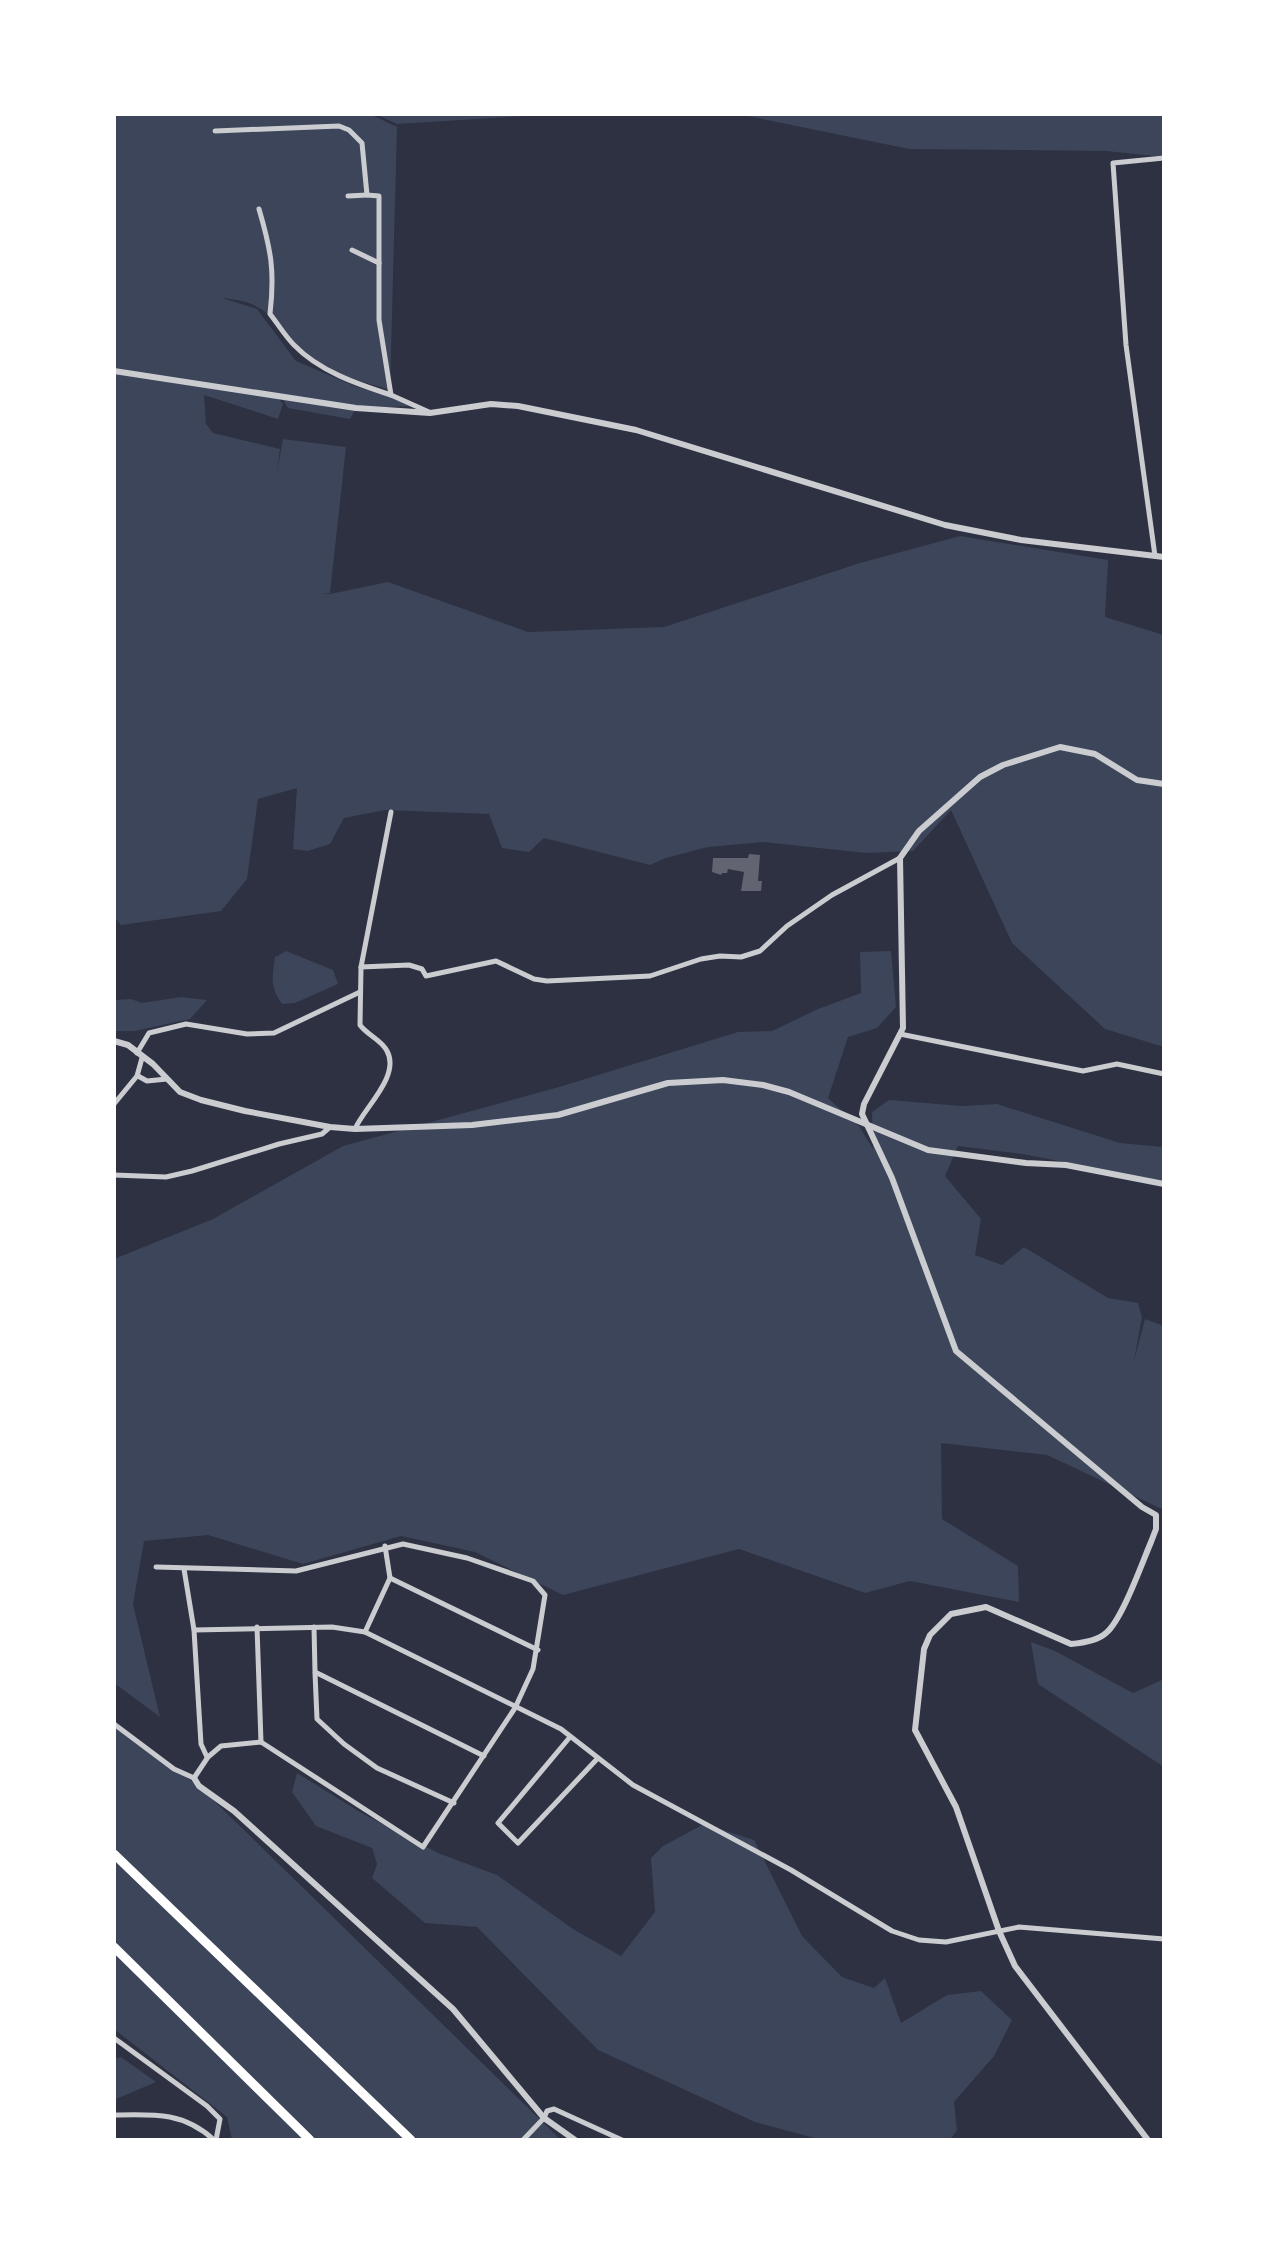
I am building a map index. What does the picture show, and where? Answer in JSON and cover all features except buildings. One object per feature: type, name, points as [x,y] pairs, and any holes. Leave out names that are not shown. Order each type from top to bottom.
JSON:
[{"type":"highway","points":[[114,1854],[411,2140]]},
{"type":"highway","points":[[114,1947],[310,2140]]},
{"type":"street","points":[[215,131],[339,126],[349,130],[362,143],[367,195]]},
{"type":"street","points":[[1155,557],[1126,345],[1113,163],[1164,158]]},
{"type":"street","points":[[348,196],[379,196],[379,320],[391,395]]},
{"type":"street","points":[[259,209],[269,243],[274,279],[270,314],[294,345],[328,369],[359,385],[391,395],[430,413]]},
{"type":"street","points":[[352,250],[379,263]]},
{"type":"street","points":[[114,371],[356,408],[430,413],[491,404],[590,419],[661,437],[945,525],[1021,540],[1164,557]]},
{"type":"street","points":[[361,967],[409,965],[422,969],[426,976],[496,961],[534,979],[547,981],[650,976],[701,959],[741,957],[760,951],[787,926],[832,895],[900,858],[919,831],[980,777],[1003,765],[1033,753],[1060,747],[1095,754],[1137,780],[1164,784]]},
{"type":"street","points":[[355,1129],[360,1117],[380,1092],[390,1061],[384,1046],[360,1025],[360,992],[361,967],[391,812]]},
{"type":"street","points":[[900,858],[903,1028],[864,1104],[862,1114],[892,1178],[956,1351],[1142,1507],[1164,1518]]},
{"type":"street","points":[[114,1104],[137,1076],[140,1056],[149,1033],[186,1024],[263,1035],[297,1023],[360,992]]},
{"type":"street","points":[[900,1034],[1083,1071],[1117,1064],[1164,1074]]},
{"type":"street","points":[[114,1041],[128,1045],[180,1092],[245,1111],[330,1127],[472,1125],[558,1115],[668,1083],[723,1080],[789,1092],[928,1150],[1066,1165],[1164,1184]]},
{"type":"street","points":[[137,1076],[147,1081],[167,1079]]},
{"type":"street","points":[[114,1175],[166,1177],[322,1134],[330,1127]]},
{"type":"street","points":[[1148,2140],[1015,1966],[999,1931],[956,1807],[915,1730],[924,1649],[930,1635],[951,1614],[986,1607],[1071,1644],[1084,1643],[1105,1634],[1115,1623],[1151,1542],[1156,1529],[1156,1515]]},
{"type":"street","points":[[156,1567],[296,1571],[385,1546],[403,1544],[467,1558],[533,1581],[545,1595],[533,1669],[515,1708],[423,1847],[261,1742],[221,1746],[208,1757],[194,1778]]},
{"type":"street","points":[[365,1632],[390,1578],[385,1546]]},
{"type":"street","points":[[184,1569],[194,1630],[201,1744],[208,1757]]},
{"type":"street","points":[[390,1578],[538,1650]]},
{"type":"street","points":[[257,1627],[261,1742]]},
{"type":"street","points":[[194,1630],[314,1627],[365,1632],[561,1729],[633,1785],[791,1870],[892,1931],[919,1940],[946,1942],[1019,1927],[1164,1939]]},
{"type":"street","points":[[314,1627],[317,1719],[377,1768],[454,1803]]},
{"type":"street","points":[[315,1672],[484,1756]]},
{"type":"street","points":[[114,1724],[174,1769],[194,1778],[199,1786],[234,1811],[453,2009],[544,2118],[575,2140]]},
{"type":"street","points":[[570,1737],[498,1823],[518,1843],[598,1758]]},
{"type":"street","points":[[114,2038],[207,2106],[220,2119],[215,2140],[199,2126],[177,2116],[114,2115]]},
{"type":"street","points":[[523,2140],[547,2111],[561,2111],[622,2140]]},
{"type":"shaded area","points":[[114,114],[370,114],[397,127],[390,390],[325,367],[306,354],[262,310],[239,300],[222,298],[257,309],[296,361],[357,387],[419,406],[356,408],[350,419],[288,408],[280,395],[278,398],[283,404],[278,419],[204,395],[206,424],[213,433],[280,449],[277,472],[283,439],[346,447],[330,593],[323,594],[330,594],[388,582],[528,632],[664,627],[860,563],[960,536],[1108,560],[1105,617],[1164,635],[1164,1047],[1105,1029],[1012,943],[951,810],[913,851],[866,853],[763,842],[708,847],[650,865],[544,838],[529,852],[502,848],[489,814],[385,810],[344,818],[330,844],[308,851],[293,849],[297,788],[258,799],[247,879],[221,911],[121,925],[114,917]]},
{"type":"shaded area","points":[[375,114],[557,114],[397,124]]},
{"type":"shaded area","points":[[738,114],[1164,114],[1164,157],[1106,151],[909,149]]},
{"type":"shaded area","points":[[286,951],[333,970],[338,984],[295,1003],[282,1004],[274,987],[273,971],[275,957]]},
{"type":"shaded area","points":[[891,951],[896,1007],[877,1028],[848,1037],[828,1098],[859,1126],[873,1149],[872,1112],[889,1100],[962,1106],[997,1104],[1120,1143],[1164,1147],[1164,1181],[1022,1154],[958,1146],[945,1176],[981,1219],[975,1255],[1002,1265],[1024,1247],[1108,1298],[1138,1303],[1142,1317],[1134,1361],[1145,1319],[1164,1326],[1164,1510],[1047,1455],[941,1443],[942,1519],[1018,1566],[1019,1602],[910,1581],[865,1593],[739,1549],[563,1595],[475,1552],[401,1536],[303,1564],[208,1535],[144,1541],[133,1604],[160,1717],[114,1683],[114,1259],[213,1219],[343,1146],[559,1087],[738,1032],[772,1031],[861,993],[860,952]]},
{"type":"shaded area","points":[[181,997],[207,1000],[190,1019],[135,1031],[114,1031],[114,1000],[131,999],[142,1003]]},
{"type":"shaded area","points":[[1031,1642],[1055,1651],[1133,1693],[1164,1679],[1164,1767],[1038,1684]]},
{"type":"shaded area","points":[[114,1724],[199,1786],[561,2140],[232,2140],[227,2117],[114,2029]]},
{"type":"shaded area","points":[[297,1773],[360,1812],[438,1853],[497,1875],[573,1929],[621,1956],[655,1912],[651,1858],[663,1846],[704,1824],[754,1840],[802,1936],[842,1977],[874,1988],[885,1978],[901,2023],[947,1995],[981,1991],[1012,2020],[994,2056],[954,2102],[957,2130],[950,2140],[822,2140],[755,2122],[598,2050],[477,1927],[425,1923],[372,1878],[377,1864],[372,1848],[316,1826],[292,1792]]},
{"type":"shaded area","points":[[121,2057],[156,2082],[114,2100],[114,2059]]}]
